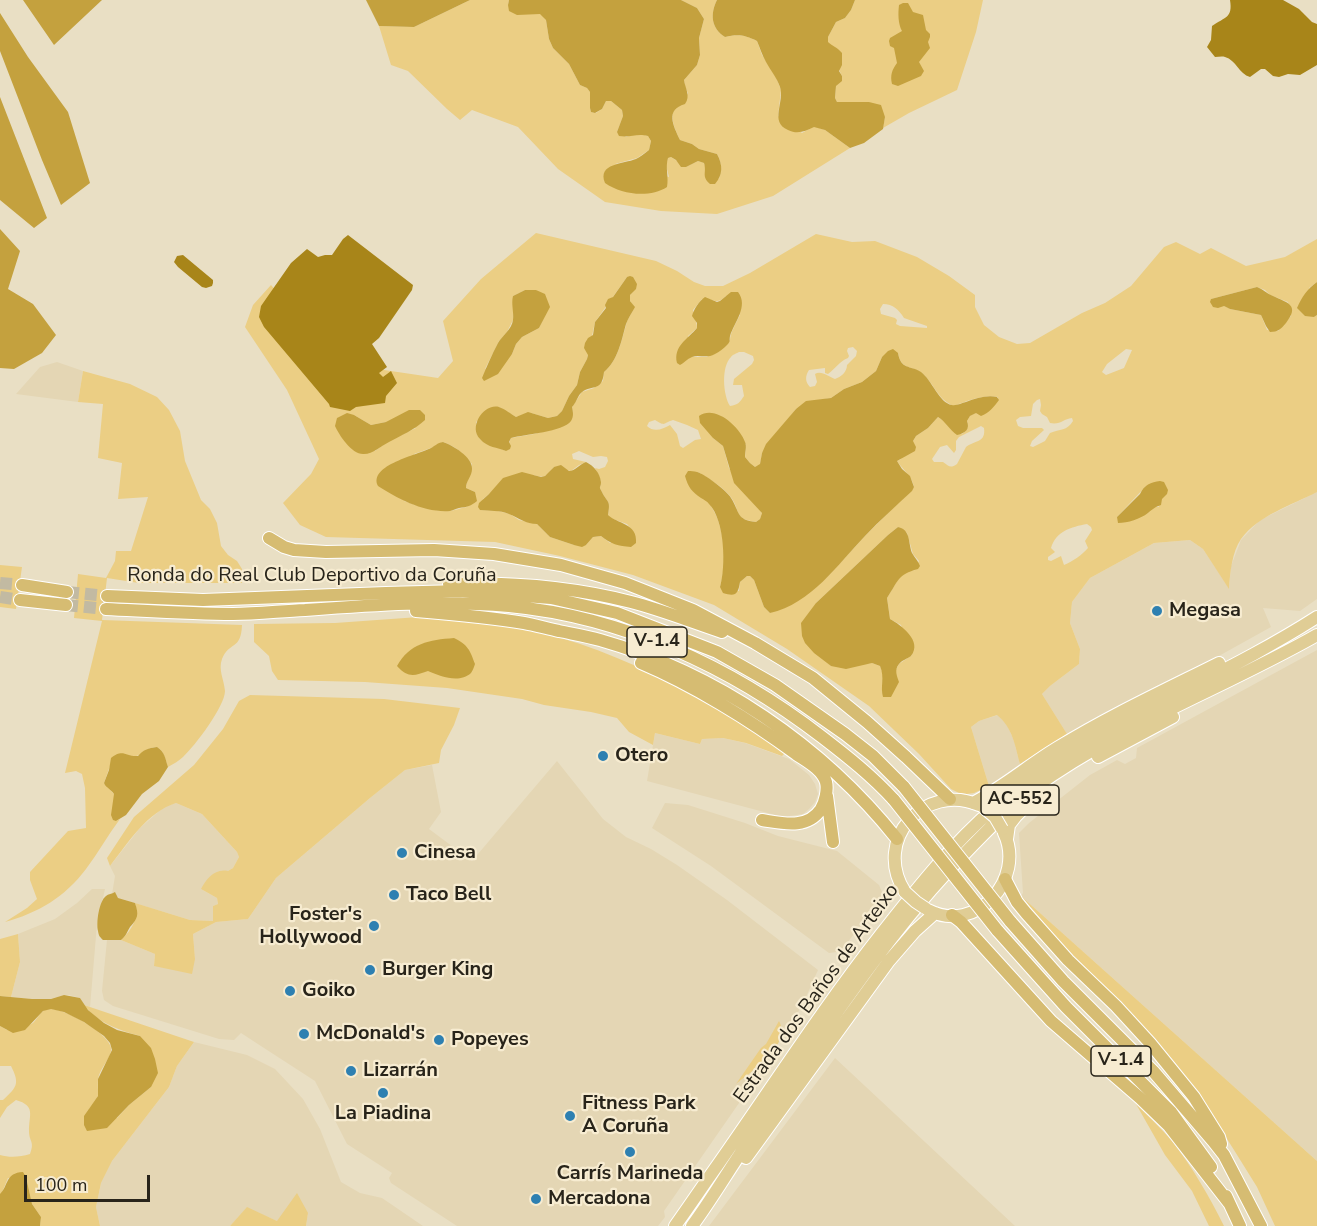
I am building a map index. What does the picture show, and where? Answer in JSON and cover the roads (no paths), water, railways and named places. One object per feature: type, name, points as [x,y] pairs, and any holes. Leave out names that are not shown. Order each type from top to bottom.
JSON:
[{"type":"highway","points":[[269,538],[294,550],[326,552],[434,550],[494,554],[561,565],[625,583],[693,610],[755,643],[813,678],[843,701],[950,799]]},
{"type":"highway","points":[[386,592],[415,585],[472,583],[524,585],[580,592],[632,602],[755,643]]},
{"type":"highway","points":[[22,585],[67,591]]},
{"type":"highway","name":"Ronda do Real Club Deportivo da Coruña","points":[[107,596],[203,600],[386,592],[460,591],[520,595],[551,598],[617,613],[717,652],[775,685],[864,749],[889,771],[1010,921],[1063,981],[1153,1071],[1224,1155],[1261,1226]]},
{"type":"highway","points":[[20,600],[66,605]]},
{"type":"highway","name":"Ronda do Real Club Deportivo da Coruña","points":[[106,609],[234,614],[376,605],[452,603],[519,608],[561,613],[646,637],[684,652],[727,674],[781,707],[875,779],[998,930],[1066,1006],[1171,1112],[1210,1165],[1240,1226]]},
{"type":"highway","points":[[376,605],[526,623],[599,639],[700,679],[767,718],[826,764],[869,805],[897,839]]},
{"type":"highway","points":[[558,631],[663,672],[774,737],[819,771],[826,782],[833,842]]},
{"type":"highway","points":[[762,820],[795,824],[812,818],[821,808],[827,792]]},
{"type":"highway","points":[[1005,879],[1017,902],[1026,913],[1068,960],[1150,1042],[1194,1096],[1219,1137],[1224,1155]]},
{"type":"highway","points":[[952,915],[1052,1021],[1169,1126],[1229,1203]]},
{"type":"main road","name":"AC-552","points":[[978,805],[1026,768],[1088,729],[1317,615]]},
{"type":"main road","name":"Estrada dos Baños de Arteixo","points":[[675,1226],[850,975],[916,891],[983,818],[1042,771],[1093,739],[1246,657],[1317,615]]},
{"type":"main road","name":"Estrada dos Baños de Arteixo","points":[[692,1226],[799,1067],[894,933],[943,876],[1002,816],[1033,789],[1084,756],[1207,690],[1317,635]]},
{"type":"main road","name":"AC-552","points":[[1005,834],[1009,825],[1029,802],[1048,788],[1100,756],[1233,684],[1300,644]]},
{"type":"main road","points":[[950,799],[978,805],[995,817],[1005,834],[1009,868],[1005,879],[991,901],[983,907],[965,914],[952,915],[930,911],[916,902],[899,883],[895,854],[897,839],[906,824],[918,812],[935,802],[950,799]]},
{"type":"main road","name":"AC-552","points":[[711,1200],[741,1166],[889,962],[930,911]]},
{"type":"tunnel","points":[[0,583],[22,585]]},
{"type":"tunnel","points":[[67,592],[107,596]]},
{"type":"tunnel","points":[[0,597],[20,600]]},
{"type":"tunnel","points":[[66,605],[106,609]]},
{"type":"place","name":"Megasa","points":[[1157,611]]},
{"type":"place","name":"Otero","points":[[603,756]]},
{"type":"place","name":"Cinesa","points":[[402,853]]},
{"type":"place","name":"Taco Bell","points":[[394,895]]},
{"type":"place","name":"Foster's Hollywood","points":[[374,926]]},
{"type":"place","name":"Burger King","points":[[370,970]]},
{"type":"place","name":"Goiko","points":[[290,991]]},
{"type":"place","name":"McDonald's","points":[[304,1034]]},
{"type":"place","name":"Popeyes","points":[[439,1040]]},
{"type":"place","name":"Lizarrán","points":[[351,1071]]},
{"type":"place","name":"La Piadina","points":[[383,1093]]},
{"type":"place","name":"Fitness Park A Coruña","points":[[570,1116]]},
{"type":"place","name":"Carrís Marineda","points":[[630,1152]]},
{"type":"place","name":"Mercadona","points":[[536,1199]]}]
